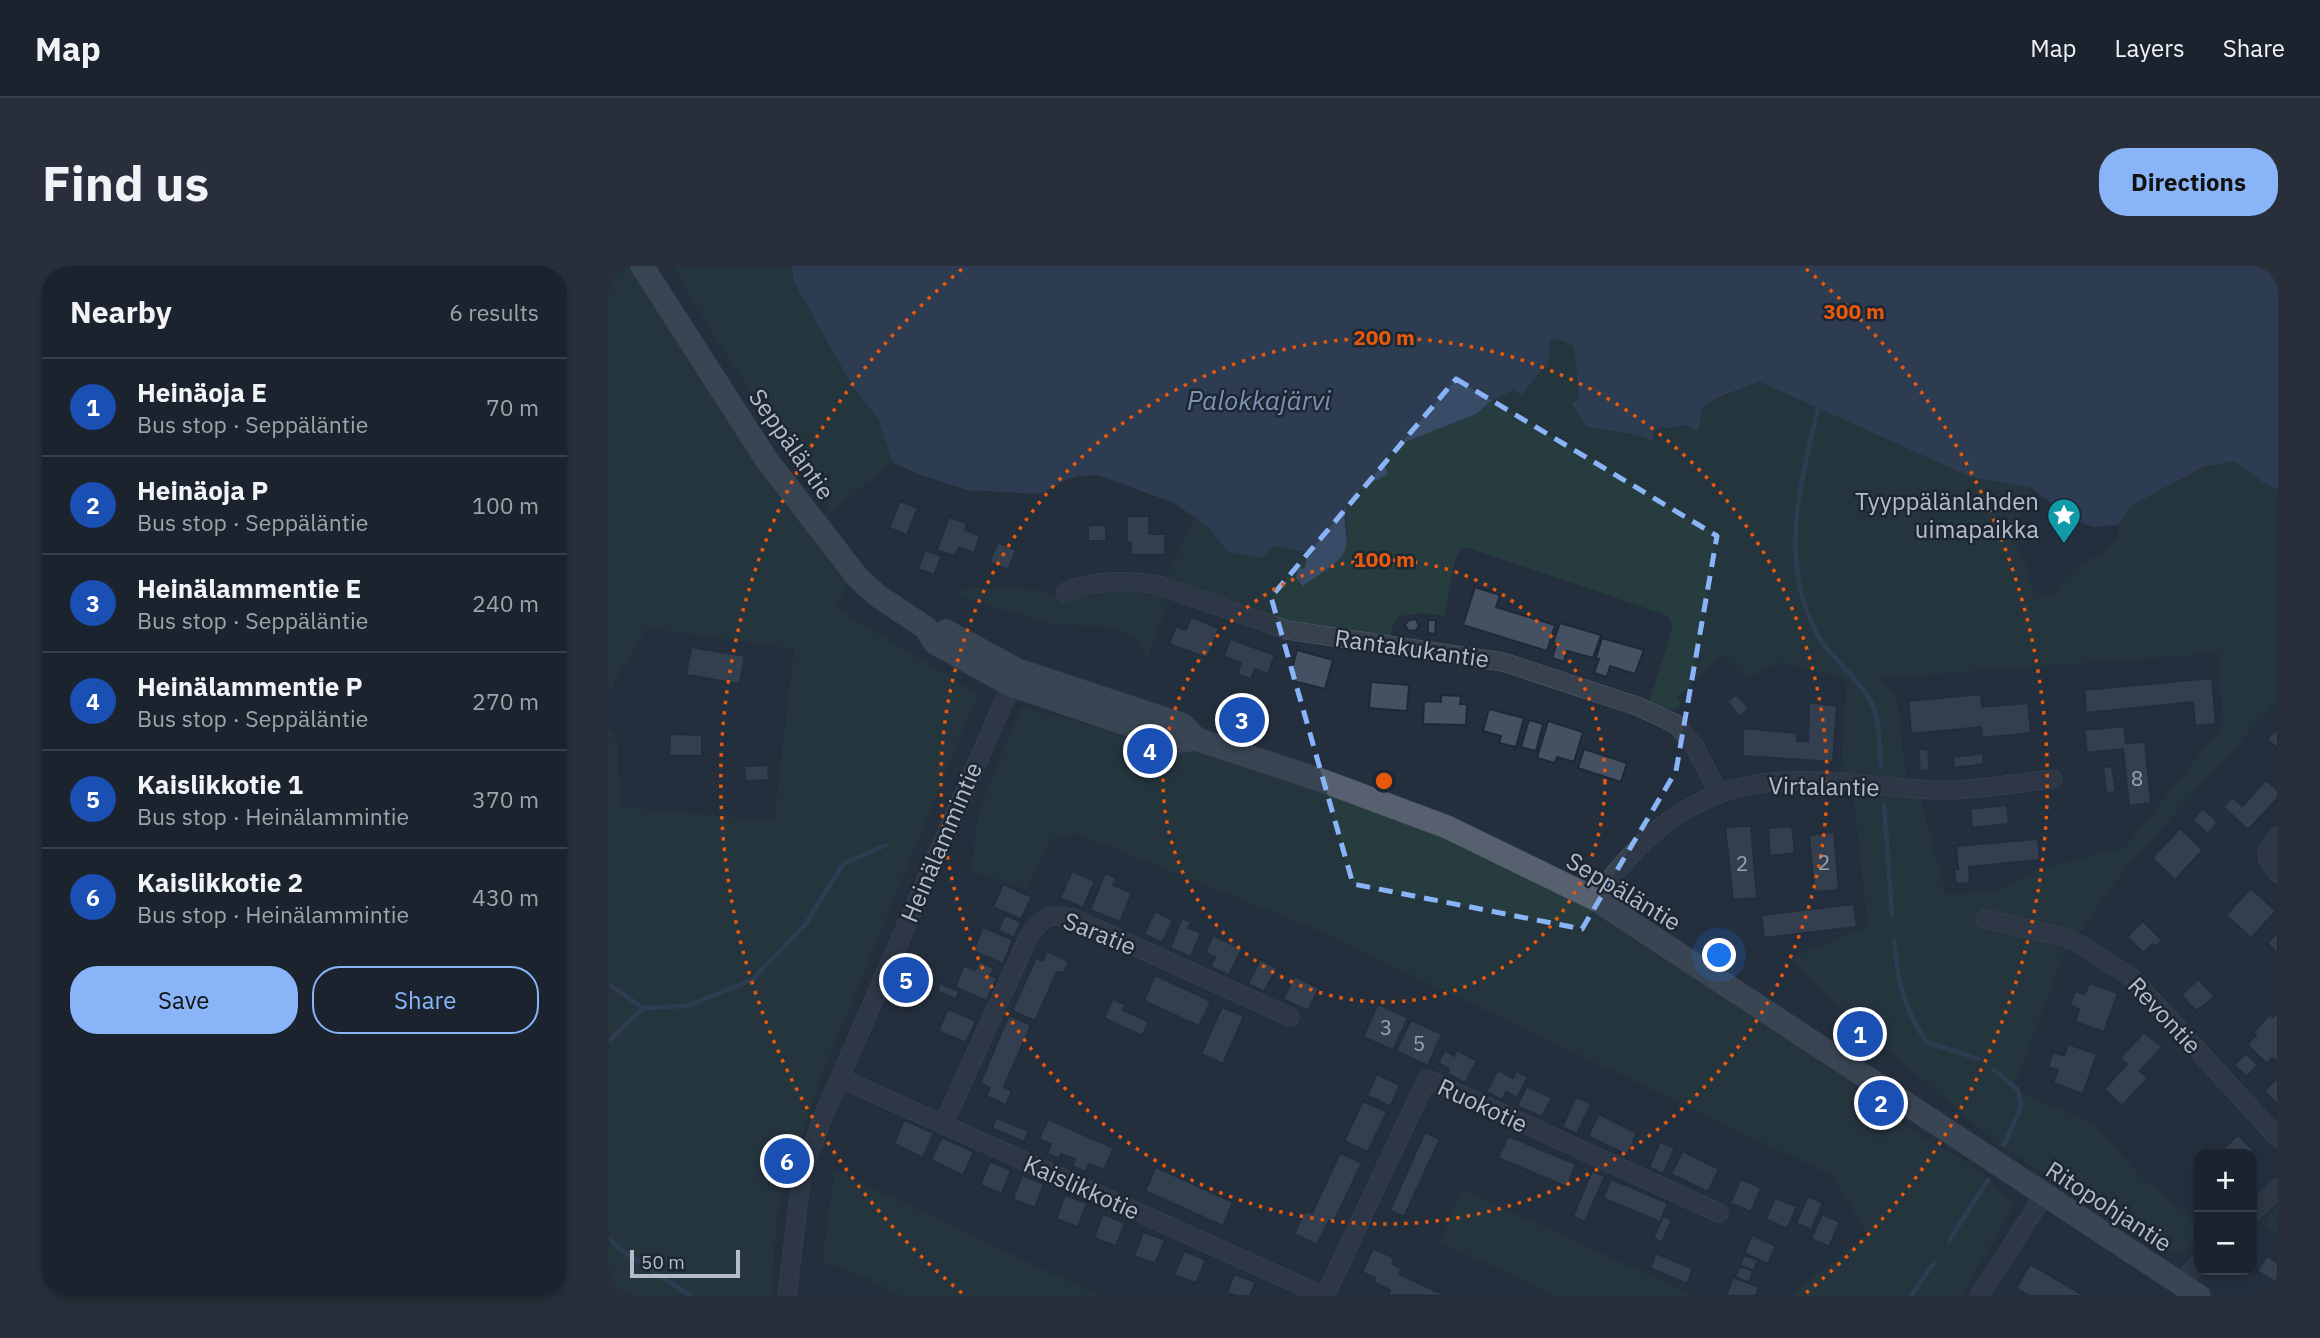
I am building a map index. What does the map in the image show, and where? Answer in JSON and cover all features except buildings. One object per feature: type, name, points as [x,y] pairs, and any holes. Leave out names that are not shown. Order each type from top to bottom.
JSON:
[{"type":"main road","name":"Seppäläntie","points":[[642,266],[766,459],[858,578],[878,596],[926,628],[935,643],[1177,741],[1196,739],[1326,782],[1447,827],[1595,899],[1990,1159]]},
{"type":"main road","name":"Ritopohjantie","points":[[1990,1159],[2199,1296]]},
{"type":"street","name":"Rantakukantie","points":[[1065,592],[1087,583],[1139,582],[1158,585],[1287,630],[1503,662],[1637,706],[1676,724],[1695,747],[1719,794]]},
{"type":"street","name":"Heinälammintie","points":[[787,1296],[801,1172],[1014,677]]},
{"type":"street","name":"Virtalantie","points":[[1595,899],[1629,855],[1651,833],[1689,808],[1719,794],[1771,782],[1843,783],[1949,790],[2053,779]]},
{"type":"street","points":[[2278,836],[2270,845],[2267,855],[2269,864],[2278,873]]},
{"type":"street","name":"Saratie","points":[[943,1125],[1029,936],[1048,916],[1073,918],[1290,1017]]},
{"type":"street","name":"Revontie","points":[[1986,919],[2069,938],[2130,976],[2278,1138]]},
{"type":"street","name":"Kaislikkotie","points":[[840,1078],[1324,1296]]},
{"type":"street","name":"Ruokotie","points":[[1324,1296],[1427,1079],[1719,1213]]},
{"type":"street","points":[[2253,1212],[2278,1188]]},
{"type":"street","points":[[1979,1296],[2044,1195]]},
{"type":"street","points":[[2180,1283],[2194,1269]]},
{"type":"highlighted area","points":[[1456,379],[1717,536],[1676,771],[1582,929],[1353,884],[1271,597]]},
{"type":"green space","points":[[609,266],[632,266],[851,579],[836,608],[978,694],[819,1082],[777,1216],[771,1296],[609,1296],[609,729],[617,739],[620,807],[774,821],[794,649],[647,628],[609,691]]},
{"type":"green space","points":[[673,266],[792,266],[794,282],[850,382],[879,420],[892,462],[831,512],[712,334]]},
{"type":"green space","points":[[1557,339],[1574,346],[1579,399],[1627,435],[1645,436],[1652,441],[1659,427],[1700,427],[1701,413],[1706,404],[1760,382],[1818,408],[2010,483],[2032,488],[2013,539],[2026,564],[2034,593],[2052,596],[2079,565],[2104,552],[2119,537],[2117,525],[2132,506],[2207,467],[2233,461],[2264,483],[2278,489],[2278,700],[2126,868],[2064,954],[2013,1090],[2093,1123],[2142,1178],[2194,1220],[2194,1241],[2182,1253],[2164,1251],[1996,1143],[1854,1021],[1791,958],[1868,926],[1852,786],[1919,792],[1946,895],[1999,891],[2035,870],[2125,847],[2223,725],[2219,653],[1878,678],[1897,699],[1907,785],[1840,780],[1847,679],[1782,662],[1746,678],[1723,654],[1677,698],[1681,703],[1679,707],[1671,710],[1649,703],[1673,626],[1666,615],[1469,548],[1461,549],[1456,557],[1444,616],[1422,613],[1400,616],[1393,625],[1391,637],[1289,622],[1175,584],[1147,658],[1134,635],[1111,627],[1053,624],[956,596],[966,589],[975,588],[1035,590],[1071,600],[1095,586],[1151,588],[1166,578],[1195,518],[1208,527],[1227,552],[1276,546],[1309,552],[1305,568],[1296,578],[1348,536],[1346,513],[1349,504],[1360,491],[1388,474],[1382,462],[1400,444],[1476,414],[1491,401],[1513,390],[1522,394],[1549,360],[1550,340]]},
{"type":"green space","points":[[1021,707],[1257,767],[1399,815],[1608,918],[1846,1079],[1869,1105],[1973,1166],[2014,1204],[1962,1296],[1788,1296],[1868,1235],[1833,1176],[1315,929],[1078,834],[1050,839],[1026,889],[971,871],[979,810]]},
{"type":"green space","points":[[835,1170],[1099,1296],[902,1296],[859,1274],[822,1262]]},
{"type":"green space","points":[[1461,1189],[1695,1296],[1557,1296],[1440,1242]]},
{"type":"green space","points":[[2278,1204],[2278,1235],[2261,1223]]},
{"type":"water","name":"Palokkajärvi","points":[[792,266],[2278,266],[2278,489],[2264,483],[2234,461],[2204,467],[2132,506],[2117,525],[2093,527],[2070,518],[2032,488],[1971,477],[1760,382],[1710,402],[1702,411],[1696,432],[1688,425],[1659,427],[1653,434],[1652,441],[1631,434],[1586,426],[1572,404],[1579,399],[1574,346],[1557,339],[1550,341],[1548,366],[1541,370],[1522,395],[1513,390],[1491,401],[1476,414],[1400,444],[1383,462],[1388,474],[1358,493],[1348,506],[1345,514],[1346,544],[1342,556],[1303,586],[1296,578],[1298,569],[1305,568],[1308,552],[1276,546],[1260,558],[1227,551],[1208,527],[1174,503],[1098,475],[1066,480],[1041,494],[967,490],[918,474],[892,462],[879,420],[850,382],[794,282]]},
{"type":"waterway","points":[[1818,408],[1796,521],[1798,577],[1804,605],[1816,632],[1861,687],[1874,708],[1881,767]]},
{"type":"waterway","points":[[1884,804],[1892,915]]},
{"type":"waterway","points":[[609,984],[643,1008],[687,1006],[752,980],[805,925],[843,864],[886,845]]},
{"type":"waterway","points":[[1894,941],[1903,994],[1926,1042],[1979,1059]]},
{"type":"waterway","points":[[609,1041],[643,1008]]},
{"type":"waterway","points":[[1994,1070],[2018,1090],[2021,1107],[2004,1145]]},
{"type":"waterway","points":[[1949,1241],[1988,1180]]},
{"type":"waterway","points":[[609,1239],[624,1252],[691,1296]]},
{"type":"waterway","points":[[1911,1296],[1934,1263]]},
{"type":"place","name":"Tyyppälänlahden uimapaikka","points":[[2064,545]]},
{"type":"place","name":"Heinälammentie E","points":[[1242,720]]},
{"type":"place","name":"Heinälammentie P","points":[[1150,751]]},
{"type":"place","name":"Kaislikkotie 1","points":[[906,980]]},
{"type":"place","name":"Heinäoja E","points":[[1860,1034]]},
{"type":"place","name":"Heinäoja P","points":[[1881,1103]]},
{"type":"place","name":"Kaislikkotie 2","points":[[787,1161]]}]
